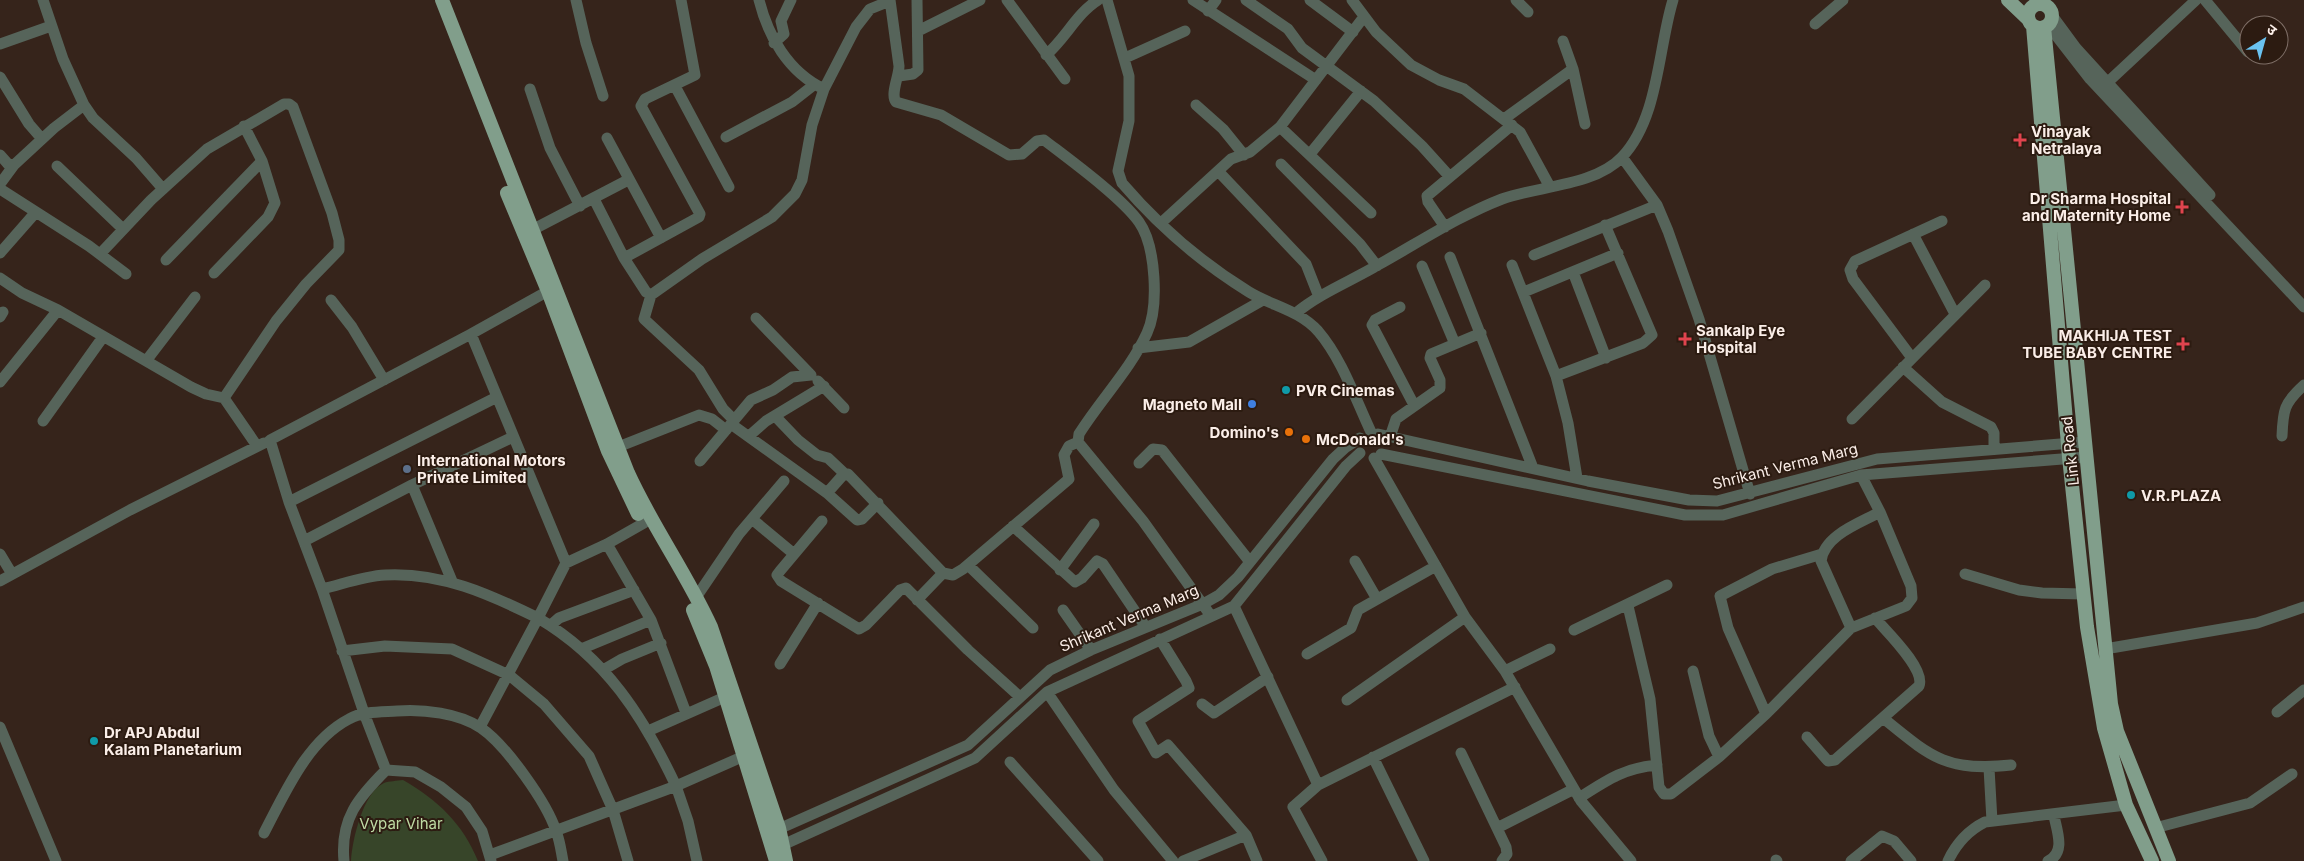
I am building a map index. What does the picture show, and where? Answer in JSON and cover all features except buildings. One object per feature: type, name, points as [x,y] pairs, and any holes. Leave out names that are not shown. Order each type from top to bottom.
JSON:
[{"type":"main road","points":[[432,0],[535,264],[548,291],[608,450],[628,496],[689,601],[716,666],[724,697],[744,756],[773,831]]},
{"type":"main road","points":[[442,0],[639,497],[697,596],[729,676],[777,851],[786,861]]},
{"type":"main road","points":[[2008,0],[2038,12]]},
{"type":"main road","name":"Link Road","points":[[2038,12],[2086,442],[2111,704],[2117,731],[2169,861]]},
{"type":"main road","name":"Link Road","points":[[2038,12],[2069,450],[2083,594],[2104,728],[2126,805],[2152,861]]},
{"type":"street","points":[[43,0],[50,26],[84,105],[93,118],[136,158],[163,189]]},
{"type":"street","points":[[576,0],[586,43],[603,96]]},
{"type":"street","points":[[624,258],[699,217],[700,214],[641,106],[645,99],[691,78],[695,72],[681,0]]},
{"type":"street","points":[[759,0],[764,20],[774,43],[785,56],[819,86]]},
{"type":"street","points":[[774,43],[784,34],[781,21],[791,0]]},
{"type":"street","points":[[730,425],[723,409],[699,370],[644,319],[651,295],[702,259],[772,217],[795,194],[802,180],[819,86],[860,21],[870,10],[890,0],[899,76],[894,94],[896,102],[941,115],[1009,155],[1022,154],[1037,141],[1044,140],[1135,217],[1144,232],[1155,281],[1154,316],[1138,348],[1109,394],[1082,430],[1078,442],[1069,446],[1064,455],[1069,479],[968,565],[953,575],[943,573],[878,503],[828,458],[817,455],[798,440],[775,416]]},
{"type":"street","points":[[899,76],[913,74],[918,70],[917,0]]},
{"type":"street","points":[[918,31],[980,0]]},
{"type":"street","points":[[1007,0],[1065,79]]},
{"type":"street","points":[[1046,55],[1059,43],[1086,8],[1098,0]]},
{"type":"street","points":[[1107,0],[1125,58],[1130,96],[1129,121],[1119,165],[1119,177],[1133,196],[1210,266],[1263,300],[1296,313],[1317,330],[1329,346],[1380,434],[1383,441],[1378,456],[1465,618],[1505,671],[1577,794],[1631,861]]},
{"type":"street","points":[[1193,0],[1316,80]]},
{"type":"street","points":[[1208,11],[1216,0]]},
{"type":"street","points":[[1246,0],[1288,29],[1302,48],[1361,91],[1399,124],[1450,177]]},
{"type":"street","points":[[1310,0],[1353,32]]},
{"type":"street","points":[[1352,0],[1363,18],[1397,54],[1411,65],[1439,80],[1464,89],[1508,122],[1525,139],[1550,187]]},
{"type":"street","points":[[1516,0],[1528,12]]},
{"type":"street","points":[[1296,313],[1319,297],[1445,227],[1503,199],[1600,172],[1622,157],[1641,125],[1657,80],[1666,22],[1673,0]]},
{"type":"street","points":[[1815,24],[1843,0]]},
{"type":"street","points":[[2108,82],[2196,0]]},
{"type":"street","points":[[2205,0],[2239,41]]},
{"type":"street","points":[[2038,12],[2108,82],[2304,298]]},
{"type":"street","points":[[2038,12],[2090,79],[2304,307]]},
{"type":"street","points":[[1161,223],[1231,159],[1244,155],[1280,127],[1363,18]]},
{"type":"street","points":[[0,44],[50,26]]},
{"type":"street","points":[[1125,58],[1185,31]]},
{"type":"street","points":[[1563,41],[1573,69],[1586,124]]},
{"type":"street","points":[[1445,227],[1426,199],[1508,122],[1573,69]]},
{"type":"street","points":[[0,77],[29,124],[42,139]]},
{"type":"street","points":[[675,86],[729,187]]},
{"type":"street","points":[[726,137],[819,86]]},
{"type":"street","points":[[530,89],[550,148],[580,206]]},
{"type":"street","points":[[1310,154],[1361,91]]},
{"type":"street","points":[[100,254],[163,189],[207,149],[284,104],[289,104],[293,107],[332,213],[339,240],[339,250],[306,284],[276,321],[224,398]]},
{"type":"street","points":[[0,184],[14,165],[42,139],[84,105]]},
{"type":"street","points":[[1196,105],[1223,128],[1244,155]]},
{"type":"street","points":[[214,273],[274,209],[274,196],[262,161],[244,126]]},
{"type":"street","points":[[1280,127],[1371,213]]},
{"type":"street","points":[[607,138],[661,238]]},
{"type":"street","points":[[0,155],[8,164],[14,165]]},
{"type":"street","points":[[1622,157],[1657,205],[1699,319],[1750,494]]},
{"type":"street","points":[[166,260],[262,161]]},
{"type":"street","points":[[1281,164],[1360,244],[1377,266]]},
{"type":"street","points":[[57,166],[123,229]]},
{"type":"street","points":[[1218,171],[1306,264],[1319,297]]},
{"type":"street","points":[[532,230],[628,180]]},
{"type":"street","points":[[0,189],[100,254],[126,274]]},
{"type":"street","points":[[594,199],[624,258],[646,292],[651,295]]},
{"type":"street","points":[[1534,255],[1657,205]]},
{"type":"street","points":[[0,253],[36,212]]},
{"type":"street","points":[[1912,358],[1853,279],[1850,270],[1855,261],[1942,221]]},
{"type":"street","points":[[1556,376],[1643,343],[1652,335],[1605,225]]},
{"type":"street","points":[[1913,234],[1955,314]]},
{"type":"street","points":[[1524,292],[1618,253]]},
{"type":"street","points":[[1450,257],[1482,333],[1533,468]]},
{"type":"street","points":[[1512,265],[1556,376],[1568,423],[1577,478]]},
{"type":"street","points":[[1422,266],[1455,344]]},
{"type":"street","points":[[1573,272],[1606,358]]},
{"type":"street","points":[[0,278],[22,293],[58,310],[206,394],[224,398],[257,446]]},
{"type":"street","points":[[1852,419],[1985,285]]},
{"type":"street","points":[[0,581],[130,510],[270,440],[471,334],[548,291]]},
{"type":"street","points":[[146,361],[195,297]]},
{"type":"street","points":[[331,300],[352,327],[384,380]]},
{"type":"street","points":[[1138,348],[1189,342],[1263,300]]},
{"type":"street","points":[[1400,307],[1375,320],[1372,325],[1414,405]]},
{"type":"street","points":[[0,382],[58,310]]},
{"type":"street","points":[[756,318],[844,408]]},
{"type":"street","points":[[1378,456],[1366,457],[1360,453],[1358,446],[1360,438],[1380,434],[1414,405],[1436,392],[1441,384],[1430,358],[1432,354],[1482,333]]},
{"type":"street","points":[[471,334],[566,563]]},
{"type":"street","points":[[43,421],[103,337]]},
{"type":"street","points":[[1903,367],[1942,402],[1991,426],[1994,429],[1994,449]]},
{"type":"street","points":[[700,461],[751,400],[792,377],[811,375]]},
{"type":"street","points":[[2282,436],[2284,408],[2292,396],[2304,385]]},
{"type":"street","points":[[749,436],[757,427],[824,386]]},
{"type":"street","points":[[289,502],[497,397]]},
{"type":"street","points":[[618,447],[699,415],[730,425],[749,436],[827,493],[859,521],[878,503]]},
{"type":"street","name":"Shrikant Verma Marg","points":[[1380,434],[1577,478],[1689,500],[1716,501],[1750,494],[1877,459],[1994,449],[2069,450],[2087,457]]},
{"type":"street","points":[[304,542],[412,485],[513,437]]},
{"type":"street","name":"Shrikant Verma Marg","points":[[773,831],[968,745],[1050,670],[1145,626],[1203,604],[1228,588],[1333,459],[1360,438]]},
{"type":"street","points":[[270,440],[289,502],[386,770]]},
{"type":"street","points":[[1078,442],[1143,521],[1211,616]]},
{"type":"street","name":"Shrikant Verma Marg","points":[[1378,456],[1686,515],[1723,515],[1861,475],[2069,450],[2086,442]]},
{"type":"street","points":[[1139,463],[1153,449],[1162,450],[1250,562]]},
{"type":"street","name":"Shrikant Verma Marg","points":[[777,851],[975,758],[1047,692],[1234,606],[1346,466],[1360,453]]},
{"type":"street","points":[[827,493],[846,474]]},
{"type":"street","points":[[1628,606],[1650,699],[1659,787],[1661,792],[1668,795],[1674,793],[1719,757],[1766,714],[1851,628],[1906,606],[1912,598],[1913,593],[1880,512],[1861,475]]},
{"type":"street","points":[[697,596],[728,549],[784,481]]},
{"type":"street","points":[[412,485],[452,581]]},
{"type":"street","points":[[1851,628],[1821,560],[1822,554],[1829,543],[1880,512]]},
{"type":"street","points":[[752,519],[794,554]]},
{"type":"street","points":[[822,521],[780,571],[778,578],[858,629],[866,625],[903,588],[1020,698]]},
{"type":"street","points":[[480,727],[510,675],[566,563],[607,544],[644,523]]},
{"type":"street","points":[[1060,570],[1094,524]]},
{"type":"street","points":[[1013,526],[1072,580],[1078,581],[1094,563],[1100,562],[1145,626]]},
{"type":"street","points":[[607,544],[651,620],[686,713]]},
{"type":"street","points":[[0,554],[12,574]]},
{"type":"street","points":[[1766,714],[1728,628],[1720,596],[1772,569],[1822,554]]},
{"type":"street","points":[[1355,561],[1377,599]]},
{"type":"street","points":[[968,565],[1033,628]]},
{"type":"street","points":[[1307,654],[1351,628],[1358,610],[1436,566]]},
{"type":"street","points":[[917,600],[943,573]]},
{"type":"street","points":[[322,589],[384,574],[452,581],[491,596],[551,625],[603,670],[631,702],[648,730],[676,786],[688,821],[698,861]]},
{"type":"street","points":[[1966,574],[2019,590],[2042,593],[2083,594]]},
{"type":"street","points":[[1574,630],[1628,606],[1667,585]]},
{"type":"street","points":[[551,625],[559,618],[634,590]]},
{"type":"street","points":[[780,664],[818,603]]},
{"type":"street","points":[[1234,606],[1318,785]]},
{"type":"street","points":[[2106,649],[2257,623],[2304,606]]},
{"type":"street","points":[[1063,610],[1090,650]]},
{"type":"street","points":[[1347,700],[1465,618]]},
{"type":"street","points":[[1808,737],[1824,758],[1832,762],[1919,686],[1920,679],[1906,652],[1875,618]]},
{"type":"street","points":[[580,649],[651,620]]},
{"type":"street","points":[[1160,639],[1189,688],[1138,721],[1156,754],[1168,745],[1246,835],[1258,861]]},
{"type":"street","points":[[603,670],[622,659],[661,643]]},
{"type":"street","points":[[342,651],[385,646],[452,649],[510,675],[544,704],[589,756],[613,810],[628,861]]},
{"type":"street","points":[[1505,671],[1550,649]]},
{"type":"street","points":[[1693,670],[1709,736],[1719,757]]},
{"type":"street","points":[[1202,704],[1214,713],[1268,677]]},
{"type":"street","points":[[1322,861],[1293,807],[1318,785],[1515,687]]},
{"type":"street","points":[[2277,712],[2304,690]]},
{"type":"street","points":[[1047,692],[1114,790],[1173,861]]},
{"type":"street","points":[[648,730],[724,697]]},
{"type":"street","points":[[264,833],[296,774],[316,746],[337,727],[350,718],[364,713],[411,710],[457,717],[480,727],[494,738],[534,788],[556,830],[563,861]]},
{"type":"street","points":[[1883,718],[1920,748],[1940,761],[1952,765],[1989,768],[2011,765]]},
{"type":"street","points":[[0,727],[56,861]]},
{"type":"street","points":[[1461,753],[1507,852],[1502,861]]},
{"type":"street","points":[[386,770],[415,772],[441,787],[466,806],[482,831],[491,858],[556,830],[676,786],[744,756]]},
{"type":"street","points":[[1373,757],[1424,861]]},
{"type":"street","points":[[1010,762],[1098,861]]},
{"type":"street","points":[[1496,828],[1635,767],[1657,765]]},
{"type":"street","points":[[1989,768],[1992,821]]},
{"type":"street","points":[[344,861],[342,840],[353,809],[386,770]]},
{"type":"street","points":[[2155,828],[2250,803],[2292,774]]},
{"type":"street","points":[[1948,861],[1962,840],[1977,826],[1992,821],[2054,816],[2126,805]]},
{"type":"street","points":[[2048,861],[2054,858],[2060,847],[2054,816]]},
{"type":"street","points":[[1182,861],[1246,835]]},
{"type":"street","points":[[1851,861],[1882,836],[1894,841],[1911,861]]},
{"type":"green space","name":"Vypar Vihar","points":[[403,780],[427,796],[448,814],[465,836],[478,861],[351,861],[356,830],[370,796],[384,783]]},
{"type":"place","name":"Vinayak Netralaya","points":[[2020,140]]},
{"type":"place","name":"Dr Sharma Hospital and Maternity Home","points":[[2182,207]]},
{"type":"place","name":"Sankalp Eye Hospital","points":[[1685,339]]},
{"type":"place","name":"MAKHIJA TEST TUBE BABY CENTRE","points":[[2183,344]]},
{"type":"place","name":"PVR Cinemas","points":[[1286,390]]},
{"type":"place","name":"Magneto Mall","points":[[1252,404]]},
{"type":"place","name":"Domino's","points":[[1289,432]]},
{"type":"place","name":"McDonald's","points":[[1306,439]]},
{"type":"place","name":"International Motors Private Limited","points":[[407,469]]},
{"type":"place","name":"V.R.PLAZA","points":[[2131,495]]},
{"type":"place","name":"Dr APJ Abdul Kalam Planetarium","points":[[94,741]]}]
